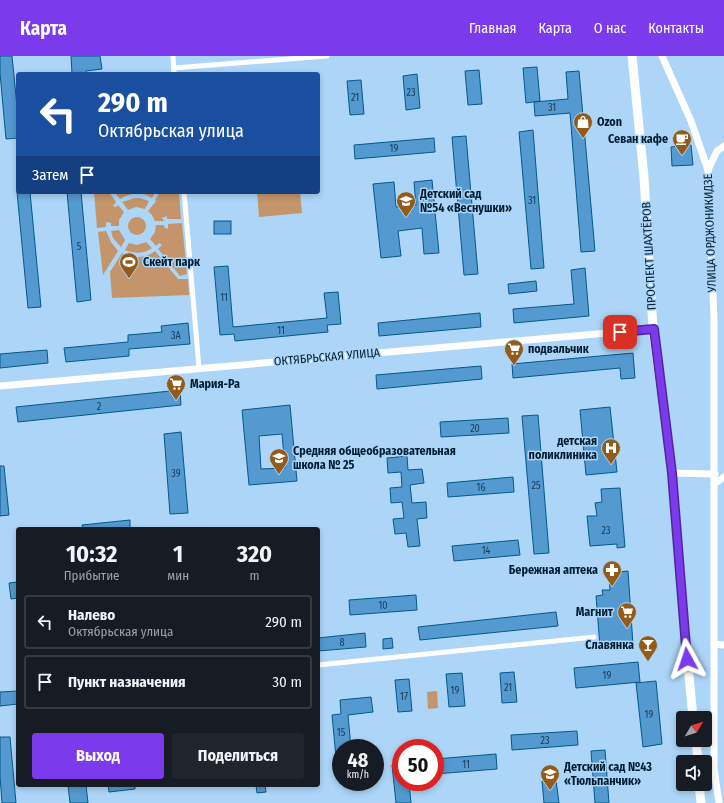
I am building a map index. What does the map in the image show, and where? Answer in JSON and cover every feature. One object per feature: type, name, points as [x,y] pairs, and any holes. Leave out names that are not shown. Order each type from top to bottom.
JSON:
[{"type":"main road","name":"ПРОСПЕКТ ШАХТЁРОВ","points":[[632,56],[644,178],[654,329],[672,473],[692,711]]},
{"type":"main road","points":[[700,791],[701,803]]},
{"type":"street","points":[[173,56],[174,71],[327,56]]},
{"type":"street","name":"УЛИЦА ОРДЖОНИКИДЗЕ","points":[[662,56],[691,121],[708,170],[714,318],[714,768],[719,803]]},
{"type":"street","points":[[708,170],[717,151],[724,146]]},
{"type":"street","points":[[184,194],[199,368]]},
{"type":"street","name":"ОКТЯБРЬСКАЯ УЛИЦА","points":[[0,386],[654,329]]},
{"type":"street","points":[[672,473],[715,474]]},
{"type":"street","points":[[714,484],[724,477]]},
{"type":"street","points":[[320,664],[594,637]]},
{"type":"street","points":[[714,644],[724,645]]},
{"type":"shaded area","points":[[94,194],[110,194],[116,202],[113,206],[116,207],[118,205],[124,212],[119,220],[119,226],[111,226],[111,223],[106,222],[106,227],[97,228]]},
{"type":"shaded area","points":[[116,194],[136,194],[127,195],[120,199]]},
{"type":"shaded area","points":[[144,194],[154,194],[152,198]]},
{"type":"shaded area","points":[[159,194],[179,194],[181,219],[167,219],[167,216],[162,218],[164,221],[155,221],[148,211],[156,201],[155,200]]},
{"type":"shaded area","points":[[257,194],[300,194],[302,213],[259,217]]},
{"type":"shaded area","points":[[135,198],[149,201],[145,209],[136,207],[128,210],[122,202]]},
{"type":"shaded area","points":[[137,217],[143,220],[146,226],[143,232],[137,235],[131,232],[128,226],[131,220]]},
{"type":"shaded area","points":[[182,223],[187,274],[180,276],[158,249],[162,245],[159,243],[156,246],[150,239],[155,232],[156,225],[164,225],[164,227],[168,229],[168,224]]},
{"type":"shaded area","points":[[119,230],[125,240],[121,247],[113,238],[111,231]]},
{"type":"shaded area","points":[[106,231],[111,242],[118,251],[103,275],[98,232]]},
{"type":"shaded area","points":[[146,242],[152,248],[135,253],[125,250],[129,243],[137,245]]},
{"type":"shaded area","points":[[155,251],[178,279],[188,279],[189,295],[112,298],[110,272],[122,253],[139,257],[151,254]]},
{"type":"shaded area","points":[[437,691],[438,708],[428,709],[427,692]]},
{"type":"building","points":[[0,56],[12,56],[16,96],[16,138],[6,139],[0,73]]},
{"type":"building","points":[[71,56],[100,56],[102,69],[86,72],[72,72]]},
{"type":"building","points":[[537,67],[540,101],[526,103],[523,68]]},
{"type":"building","points":[[479,70],[482,104],[468,105],[465,71]]},
{"type":"building","points":[[579,71],[595,251],[581,252],[570,113],[535,116],[534,102],[568,99],[566,72]]},
{"type":"building","points":[[417,74],[420,108],[406,110],[403,76]]},
{"type":"building","points":[[361,80],[364,114],[350,115],[347,81]]},
{"type":"building","points":[[533,130],[544,268],[531,269],[519,132]]},
{"type":"building","points":[[466,136],[478,274],[464,275],[452,137]]},
{"type":"building","points":[[434,138],[435,152],[355,159],[354,145]]},
{"type":"building","name":"Севан кафе","points":[[691,145],[693,165],[672,166],[671,147]]},
{"type":"building","name":"Детский сад №54 «Веснушки»","points":[[432,180],[439,253],[424,254],[422,228],[398,231],[401,256],[381,258],[373,184],[394,182],[396,207],[416,205],[414,182]]},
{"type":"building","points":[[17,194],[30,194],[41,307],[28,308]]},
{"type":"building","points":[[67,194],[81,194],[91,300],[77,302]]},
{"type":"building","points":[[214,221],[231,221],[231,234],[214,234]]},
{"type":"building","points":[[228,266],[233,327],[327,318],[324,293],[338,292],[341,324],[327,325],[328,332],[235,341],[234,334],[220,335],[214,267]]},
{"type":"building","points":[[585,268],[589,316],[514,323],[513,309],[574,304],[571,270]]},
{"type":"building","points":[[536,281],[537,291],[509,294],[508,284]]},
{"type":"building","points":[[480,313],[481,327],[379,336],[378,323]]},
{"type":"building","points":[[188,323],[190,344],[129,349],[129,356],[66,362],[64,348],[128,342],[128,335],[162,332],[161,326]]},
{"type":"building","points":[[47,350],[48,363],[0,368],[0,354]]},
{"type":"building","points":[[633,353],[635,378],[621,379],[620,368],[513,378],[512,364]]},
{"type":"building","points":[[481,366],[482,379],[377,389],[376,375]]},
{"type":"building","points":[[180,390],[181,405],[18,422],[16,407]]},
{"type":"building","points":[[290,405],[297,481],[249,485],[242,410]],"holes":[[[282,434],[285,468],[261,469],[259,436]]]},
{"type":"building","points":[[610,407],[617,472],[586,475],[580,410]]},
{"type":"building","points":[[538,415],[549,553],[534,554],[522,416]]},
{"type":"building","points":[[508,418],[509,433],[441,437],[440,422]]},
{"type":"building","points":[[181,432],[188,513],[170,514],[164,434]]},
{"type":"building","points":[[407,456],[408,470],[422,469],[424,483],[410,485],[412,503],[426,502],[427,518],[417,519],[420,546],[408,547],[406,533],[395,534],[393,519],[404,518],[402,502],[391,503],[390,488],[402,487],[401,472],[388,473],[387,458]]},
{"type":"building","points":[[0,466],[4,466],[9,515],[0,516]]},
{"type":"building","points":[[513,477],[514,492],[448,497],[447,483]]},
{"type":"building","points":[[620,488],[625,547],[617,548],[617,544],[590,546],[587,516],[597,516],[595,503],[602,502],[601,489]]},
{"type":"building","points":[[130,520],[130,527],[82,527],[82,525]]},
{"type":"building","points":[[518,540],[520,555],[454,561],[452,546]]},
{"type":"building","points":[[628,571],[633,645],[600,647],[596,596],[603,595],[602,590],[610,590],[609,573]]},
{"type":"building","points":[[16,582],[16,598],[11,599],[9,583]]},
{"type":"building","points":[[416,595],[417,610],[350,615],[349,600]]},
{"type":"building","points":[[556,612],[558,626],[420,640],[418,627]]},
{"type":"building","points":[[365,633],[366,647],[320,651],[320,638]]},
{"type":"building","points":[[392,638],[393,648],[383,649],[383,639]]},
{"type":"building","points":[[638,662],[640,682],[576,688],[574,668]]},
{"type":"building","points":[[514,672],[517,702],[502,703],[500,673]]},
{"type":"building","points":[[462,673],[465,706],[449,707],[446,674]]},
{"type":"building","points":[[409,679],[412,711],[398,712],[395,680]]},
{"type":"building","points":[[656,681],[662,744],[643,747],[636,683]]},
{"type":"building","points":[[16,691],[16,704],[0,706],[0,692]]},
{"type":"building","points":[[371,697],[373,712],[348,715],[350,739],[334,739],[332,715],[341,714],[340,700]]},
{"type":"building","points":[[577,731],[578,745],[512,750],[511,735]]},
{"type":"building","points":[[0,737],[10,737],[16,803],[2,803]]},
{"type":"building","points":[[605,750],[609,803],[595,803],[591,751]]},
{"type":"building","points":[[496,754],[497,769],[444,773],[444,758]]},
{"type":"building","name":"Детский сад №43 «Тюльпанчик»","points":[[556,780],[559,803],[544,803],[542,781]]},
{"type":"building","points":[[68,787],[86,787],[88,803],[70,803]]},
{"type":"building","points":[[108,787],[135,787],[135,789],[109,792]]},
{"type":"building","points":[[256,787],[265,787],[266,792],[257,793]]},
{"type":"building","points":[[395,791],[410,791],[411,803],[396,803]]},
{"type":"place","name":"Ozon","points":[[583,139]]},
{"type":"place","name":"Севан кафе","points":[[682,156]]},
{"type":"place","name":"Детский сад №54 «Веснушки»","points":[[406,218]]},
{"type":"place","name":"Скейт парк","points":[[129,279]]},
{"type":"place","name":"подвальчик","points":[[514,366]]},
{"type":"place","name":"Мария-Ра","points":[[176,401]]},
{"type":"place","name":"детская поликлиника","points":[[611,465]]},
{"type":"place","name":"Средняя общеобразовательная школа № 25","points":[[279,475]]},
{"type":"place","name":"Бережная аптека","points":[[612,587]]},
{"type":"place","name":"Магнит","points":[[627,629]]},
{"type":"place","name":"Славянка","points":[[648,662]]},
{"type":"place","name":"Детский сад №43 «Тюльпанчик»","points":[[550,791]]},
{"type":"route","points":[[620,332],[654,329],[672,473],[687,659]]}]
